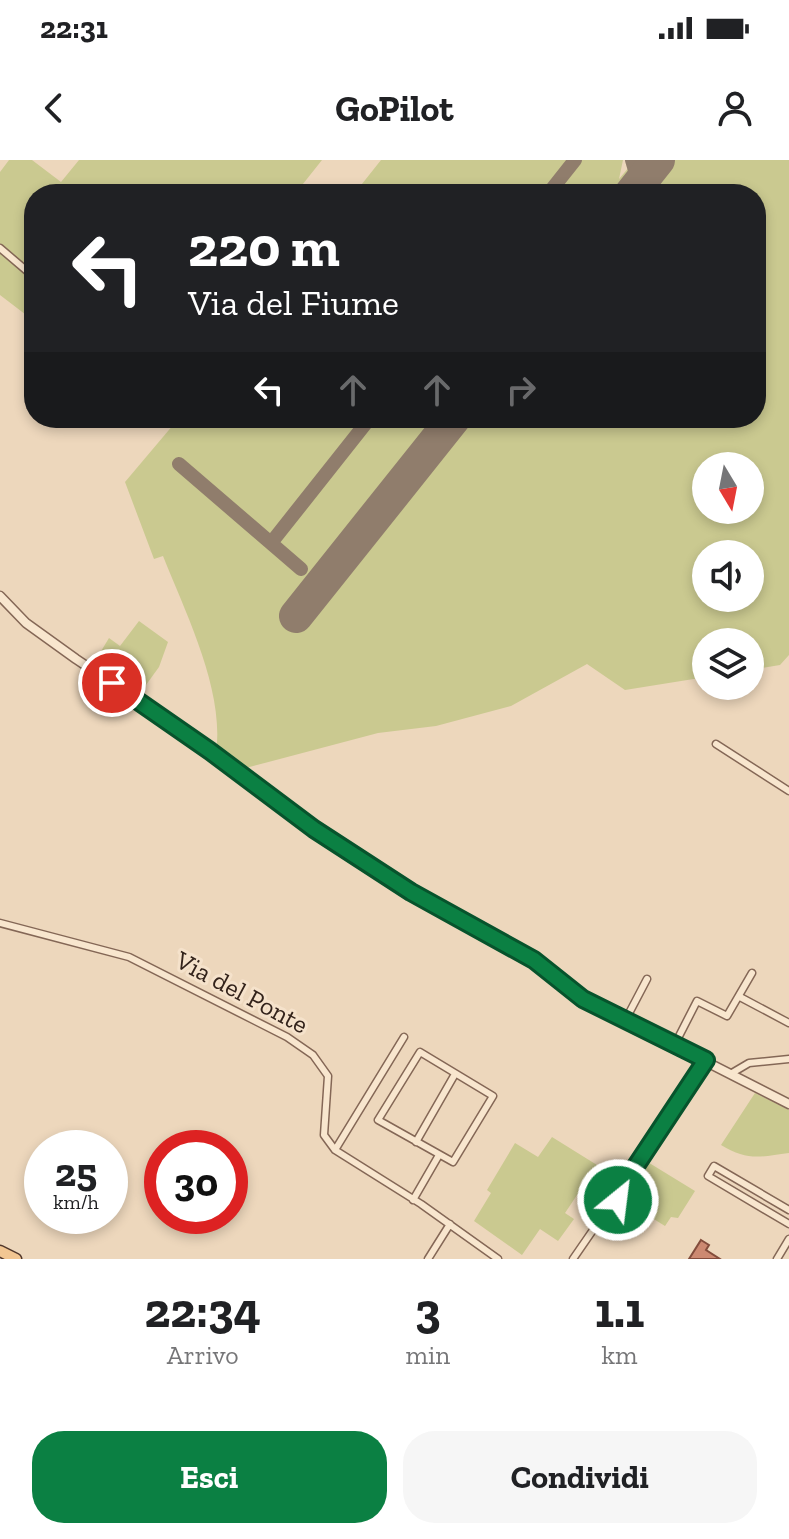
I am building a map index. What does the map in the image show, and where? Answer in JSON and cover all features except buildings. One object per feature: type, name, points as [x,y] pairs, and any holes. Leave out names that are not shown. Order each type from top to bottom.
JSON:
[{"type":"main road","points":[[0,1251],[16,1259]]},
{"type":"street","points":[[0,248],[24,268]]},
{"type":"street","points":[[0,596],[26,623],[198,742],[314,829],[445,913],[542,965],[583,999],[789,1104]]},
{"type":"street","points":[[716,744],[789,791]]},
{"type":"street","name":"Via del Ponte","points":[[0,923],[129,957],[287,1037],[313,1055],[328,1076],[324,1135],[335,1150]]},
{"type":"street","points":[[675,1044],[697,1001],[727,1016],[752,973]]},
{"type":"street","points":[[626,1019],[647,979]]},
{"type":"street","points":[[740,997],[789,1023]]},
{"type":"street","points":[[404,1037],[335,1150],[450,1224],[498,1259]]},
{"type":"street","points":[[420,1052],[455,1074],[493,1096],[453,1162],[378,1120],[420,1052]]},
{"type":"street","points":[[732,1073],[749,1063],[789,1059]]},
{"type":"street","points":[[573,1259],[706,1060]]},
{"type":"street","points":[[416,1142],[455,1074]]},
{"type":"street","points":[[413,1200],[439,1155]]},
{"type":"street","points":[[789,1210],[714,1166],[708,1176],[789,1224]]},
{"type":"street","points":[[598,1221],[617,1221],[622,1216],[618,1193]]},
{"type":"street","points":[[609,1208],[620,1206]]},
{"type":"street","points":[[609,1208],[610,1219]]},
{"type":"street","points":[[428,1259],[450,1224]]},
{"type":"street","points":[[777,1259],[789,1239]]},
{"type":"shaded area","points":[[9,160],[32,160],[61,182],[79,160],[322,160],[303,184],[24,184],[24,267],[0,247],[0,172]]},
{"type":"shaded area","points":[[381,160],[623,160],[619,179],[635,160],[789,160],[789,655],[780,665],[764,668],[764,628],[692,628],[692,679],[625,690],[587,664],[511,706],[436,726],[378,733],[242,769],[216,753],[215,704],[202,653],[163,556],[154,559],[125,482],[171,428],[766,428],[766,184],[362,184]]},
{"type":"shaded area","points":[[0,252],[24,272],[24,313],[0,295]]},
{"type":"shaded area","points":[[139,621],[168,642],[159,667],[138,696],[92,666],[109,638],[120,646]]},
{"type":"shaded area","points":[[755,1093],[789,1110],[789,1153],[746,1156],[721,1145]]},
{"type":"shaded area","points":[[552,1137],[597,1165],[565,1213],[574,1219],[558,1241],[540,1229],[522,1255],[474,1221],[491,1193],[487,1190],[515,1143],[538,1157]]},
{"type":"shaded area","points":[[646,1161],[695,1191],[678,1218],[671,1217],[665,1226],[623,1200],[622,1195]]},
{"type":"taxiway","points":[[556,184],[575,160]]},
{"type":"taxiway","points":[[632,160],[639,184]]},
{"type":"taxiway","points":[[271,543],[362,428]]},
{"type":"taxiway","points":[[179,464],[301,569]]},
{"type":"runway","points":[[639,184],[658,160]]},
{"type":"runway","points":[[296,616],[446,428]]},
{"type":"route","points":[[112,683],[314,829],[411,892],[534,960],[583,999],[706,1060],[618,1193],[618,1200]]}]
